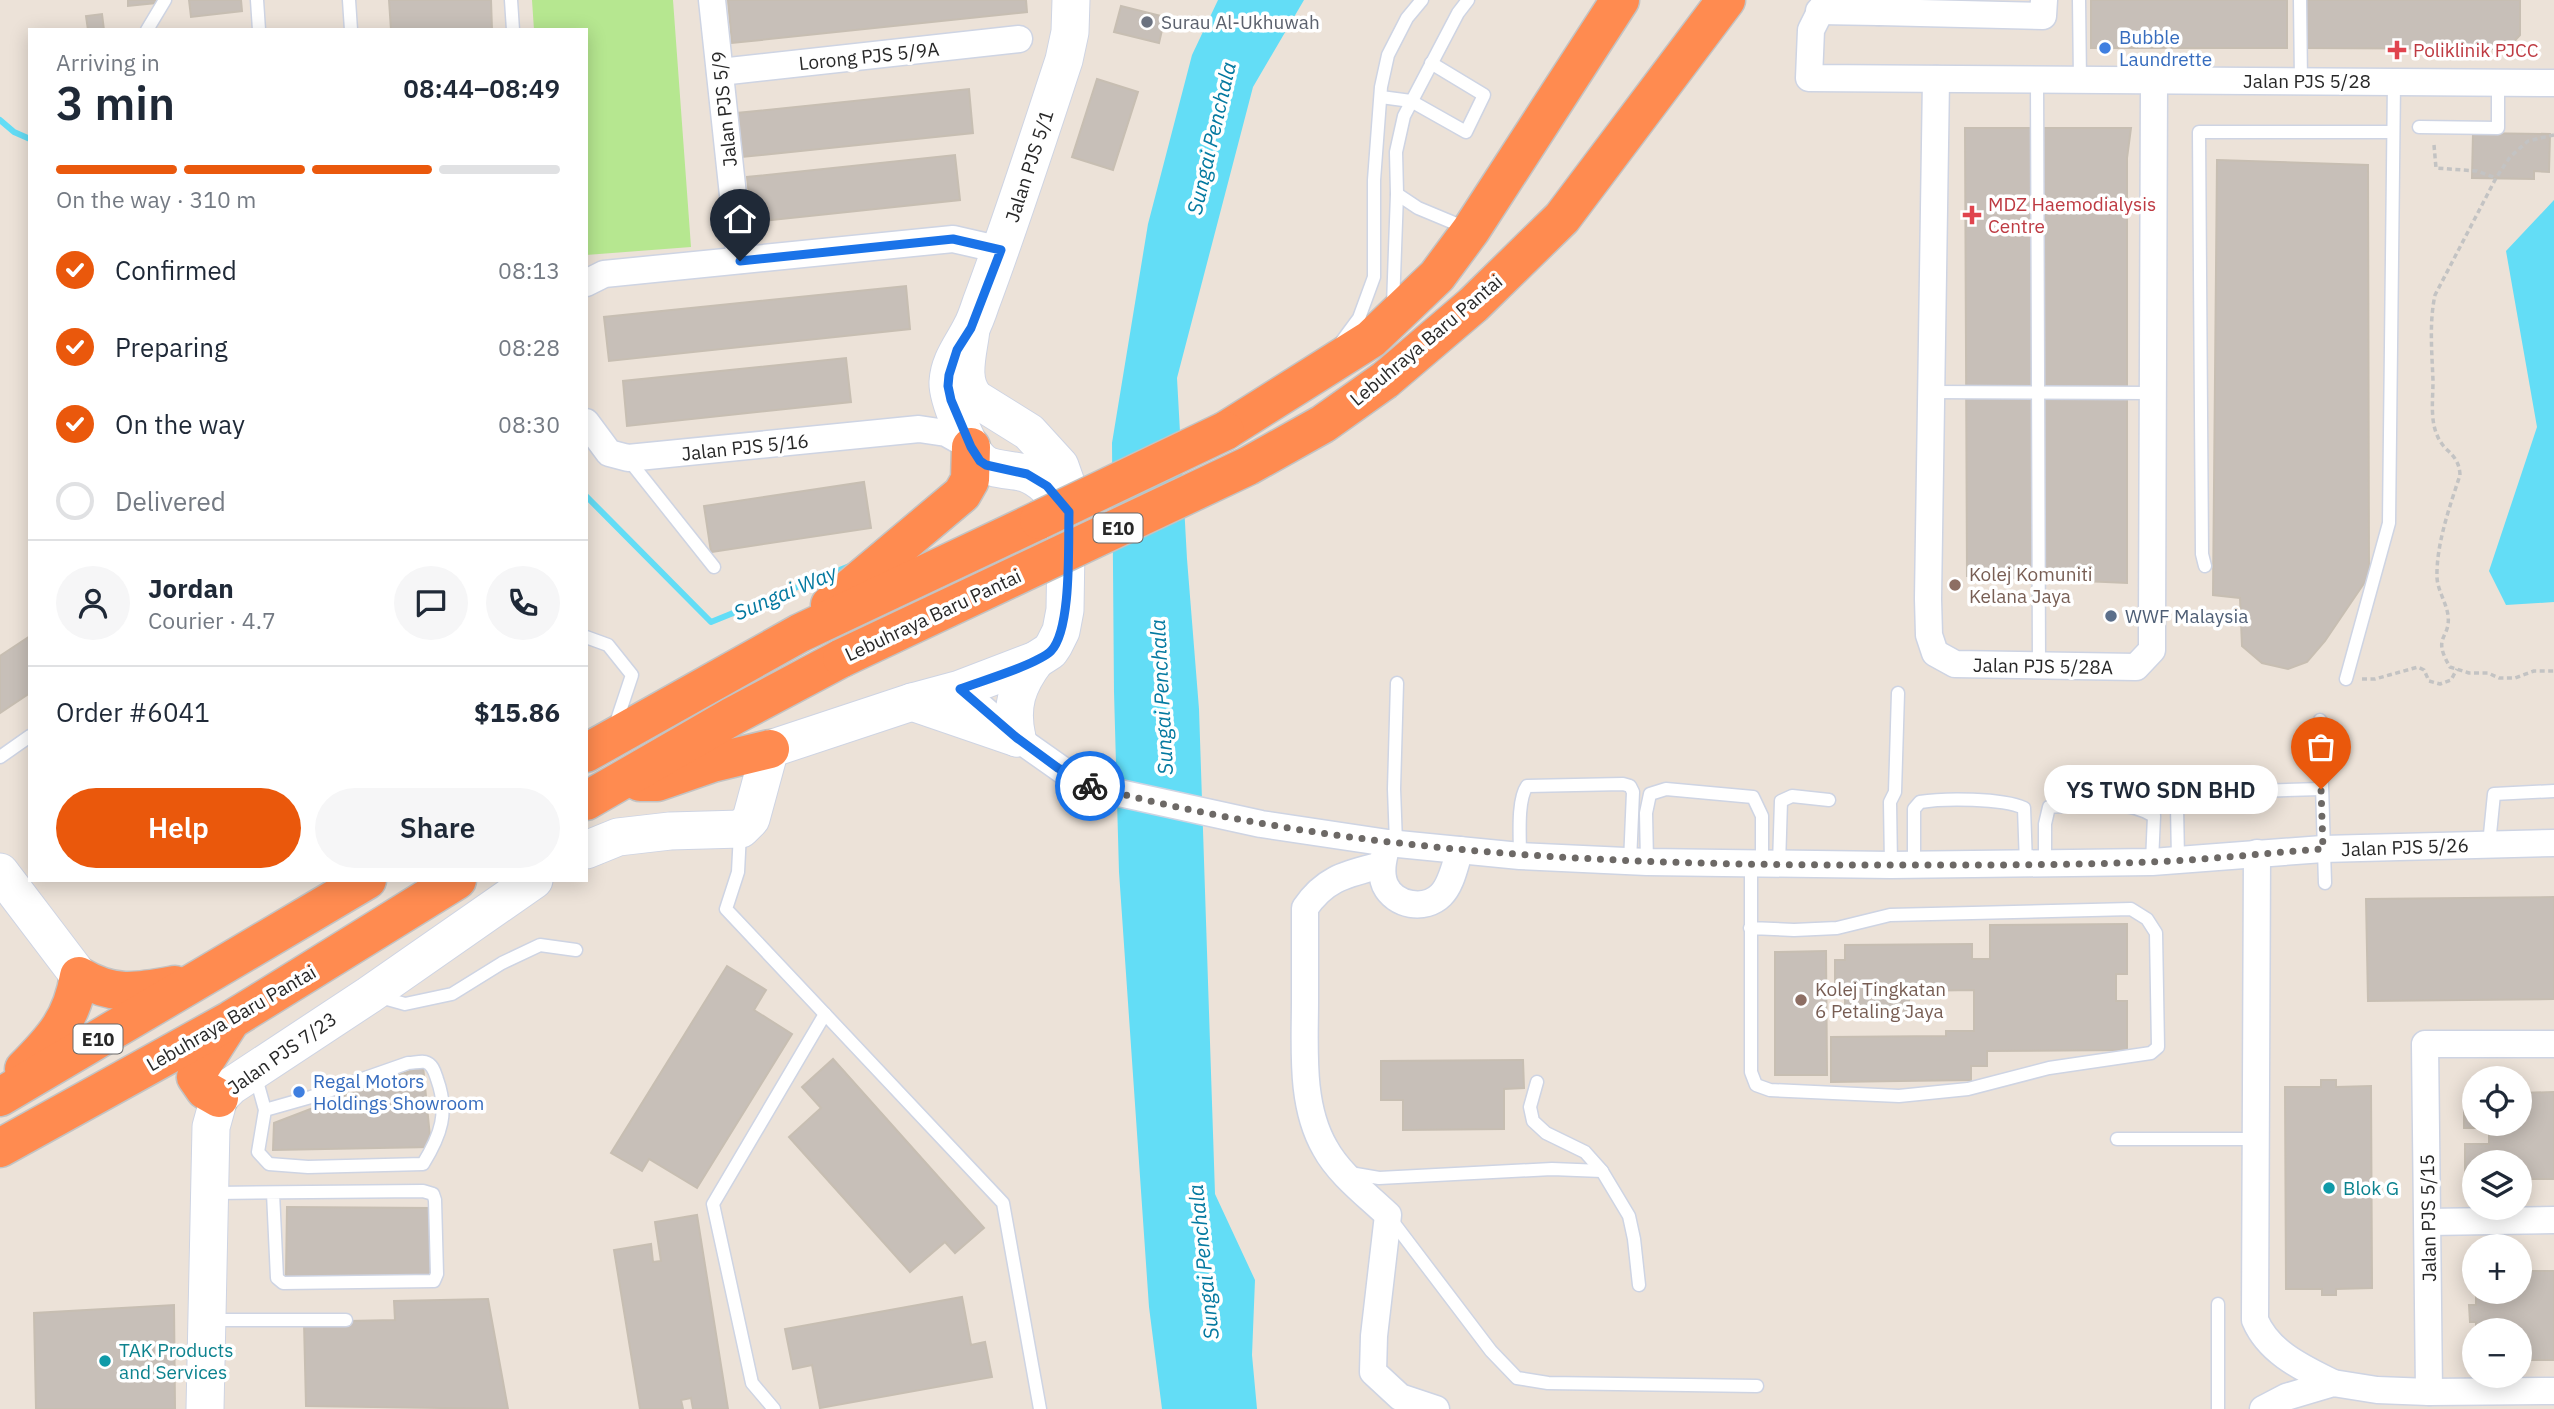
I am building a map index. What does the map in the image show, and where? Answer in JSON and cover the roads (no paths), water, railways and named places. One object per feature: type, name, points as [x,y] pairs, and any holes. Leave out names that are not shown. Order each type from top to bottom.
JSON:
[{"type":"highway","name":"Lebuhraya Baru Pantai","points":[[857,595],[1230,428],[1371,339],[1437,276],[1471,230],[1620,0]]},
{"type":"highway","name":"Lebuhraya Baru Pantai","points":[[588,800],[733,716],[842,658],[1248,466],[1323,424],[1385,380],[1474,305],[1562,218],[1726,0]]},
{"type":"highway","points":[[598,746],[800,633],[857,595],[962,494],[970,480],[971,447]]},
{"type":"highway","points":[[619,781],[657,782],[712,763],[770,749]]},
{"type":"highway","name":"E10","points":[[0,1095],[364,882]]},
{"type":"highway","name":"Lebuhraya Baru Pantai","points":[[0,1148],[231,1020],[454,882]]},
{"type":"highway","points":[[0,1095],[59,1032],[69,1014],[79,975],[103,989],[127,992],[196,981]]},
{"type":"highway","points":[[219,1098],[205,1090],[196,1077],[231,1020]]},
{"type":"street","name":"Jalan PJS 5/9","points":[[712,0],[740,261]]},
{"type":"street","name":"Jalan PJS 5/1","points":[[948,386],[957,350],[971,328],[1001,250],[1064,60],[1070,32],[1071,0]]},
{"type":"street","points":[[1823,5],[2043,16],[2044,0]]},
{"type":"street","name":"Jalan PJS 5/28","points":[[1823,5],[1811,30],[1808,78],[2554,83]]},
{"type":"street","name":"Lorong PJS 5/9A","points":[[720,72],[1019,39]]},
{"type":"street","name":"Jalan PJS 5/28A","points":[[1936,79],[1928,599],[1929,635],[1935,653],[1955,664],[2136,667],[2152,650],[2154,80]]},
{"type":"street","points":[[588,282],[604,274],[953,239],[1001,250]]},
{"type":"street","name":"Jalan PJS 5/1","points":[[971,328],[966,372],[969,392],[976,399],[1018,423],[1038,440],[1060,466],[1067,486],[1069,512],[1065,610],[1061,631],[1050,651],[1036,660],[1020,681],[1013,721],[1017,738]]},
{"type":"street","points":[[919,429],[938,407],[948,386]]},
{"type":"street","points":[[948,386],[951,400],[971,447],[980,461],[986,465],[1027,474],[1047,486],[1069,512]]},
{"type":"street","points":[[971,447],[981,429],[990,424],[1018,423]]},
{"type":"street","points":[[588,425],[609,453],[628,458]]},
{"type":"street","name":"Jalan PJS 5/16","points":[[628,458],[919,429],[946,433],[971,447]]},
{"type":"street","points":[[588,849],[618,837],[670,831],[741,829],[751,819],[770,749],[960,689],[1036,660]]},
{"type":"street","name":"Jalan PJS 5/26","points":[[960,689],[1017,738],[1058,768],[1091,787],[1389,850],[1460,850],[1638,862],[1903,865],[2152,862],[2323,849],[2554,843]]},
{"type":"street","points":[[912,702],[1017,738]]},
{"type":"street","points":[[1389,850],[1385,884],[1399,900],[1421,905],[1441,895],[1448,886],[1460,850]]},
{"type":"street","points":[[1389,850],[1317,890],[1305,908],[1305,1051],[1308,1093],[1325,1149],[1343,1172],[1388,1215],[1374,1336],[1373,1371],[1400,1397],[1436,1409]]},
{"type":"street","points":[[2257,853],[2255,1320],[2260,1334],[2296,1366],[2333,1383],[2377,1390],[2429,1392],[2554,1391]]},
{"type":"street","points":[[0,872],[79,975]]},
{"type":"street","name":"Jalan PJS 7/23","points":[[205,1409],[211,1127],[219,1098],[254,1070],[369,995],[531,882]]},
{"type":"street","name":"Jalan PJS 5/15","points":[[2429,1392],[2425,1044],[2554,1044]]},
{"type":"street","points":[[2428,1222],[2554,1220]]},
{"type":"street","points":[[2263,1409],[2286,1397],[2333,1383]]},
{"type":"lane","points":[[148,28],[165,0]]},
{"type":"lane","points":[[257,0],[259,28]]},
{"type":"lane","points":[[349,0],[351,28]]},
{"type":"lane","points":[[511,0],[513,28]]},
{"type":"lane","points":[[1230,428],[1291,378],[1339,344],[1359,318],[1374,277],[1374,180],[1381,97],[1388,55],[1407,18],[1422,0]]},
{"type":"lane","points":[[1392,319],[1398,194],[1396,152],[1404,116],[1458,13],[1468,0]]},
{"type":"lane","points":[[2079,0],[2080,80]]},
{"type":"lane","points":[[2300,0],[2301,81]]},
{"type":"lane","points":[[1381,97],[1411,101],[1466,132],[1484,95],[1431,63]]},
{"type":"lane","points":[[2038,79],[2039,666]]},
{"type":"lane","points":[[2346,679],[2389,523],[2394,82]]},
{"type":"lane","points":[[2419,127],[2498,128],[2498,82]]},
{"type":"lane","points":[[2205,566],[2202,554],[2199,132],[2393,132]]},
{"type":"lane","points":[[1398,194],[1418,208],[1471,230]]},
{"type":"lane","points":[[1931,391],[2152,393]]},
{"type":"lane","points":[[628,458],[714,567]]},
{"type":"lane","points":[[588,638],[608,645],[632,676],[598,746]]},
{"type":"lane","points":[[1389,850],[1398,683]]},
{"type":"lane","points":[[1898,693],[1895,792],[1889,802],[1903,865]]},
{"type":"lane","points":[[2320,720],[2325,883]]},
{"type":"lane","points":[[0,757],[28,737]]},
{"type":"lane","points":[[1520,856],[1520,823],[1527,786],[1623,784],[1630,786],[1633,792],[1638,862]]},
{"type":"lane","points":[[1638,862],[1650,794],[1666,789],[1753,797],[1762,816],[1764,865]]},
{"type":"lane","points":[[2258,791],[2321,789]]},
{"type":"lane","points":[[2489,845],[2494,794],[2554,791]]},
{"type":"lane","points":[[2178,860],[2175,817],[2177,805],[2226,793]]},
{"type":"lane","points":[[1749,928],[1837,928],[1903,914],[2131,909],[2147,919],[2156,933],[2158,1047],[2151,1053],[2049,1068],[1968,1089],[1899,1096],[1770,1090],[1756,1085],[1751,1072],[1749,928],[1764,865],[1781,801],[1792,796],[1829,800]]},
{"type":"lane","points":[[1903,865],[1914,809],[1920,802],[1937,799],[2013,803],[2024,808],[2036,864]]},
{"type":"lane","points":[[2036,864],[2049,807],[2087,805],[2131,806],[2154,816],[2152,862]]},
{"type":"lane","points":[[741,829],[738,872],[726,909],[1003,1203],[1040,1409]]},
{"type":"lane","points":[[369,995],[405,1004],[452,994],[502,963],[540,945],[576,950]]},
{"type":"lane","points":[[774,1409],[752,1383],[713,1204],[825,1014]]},
{"type":"lane","points":[[254,1070],[265,1110],[258,1152],[269,1164],[308,1167],[423,1164],[433,1148],[444,1113],[444,1099],[433,1067],[425,1062],[408,1063],[265,1110]]},
{"type":"lane","points":[[1537,1082],[1530,1107],[1533,1121],[1546,1133],[1585,1152],[1602,1171],[1629,1216],[1639,1285]]},
{"type":"lane","points":[[2117,1139],[2255,1139]]},
{"type":"lane","points":[[1343,1172],[1379,1178],[1552,1169],[1602,1171]]},
{"type":"lane","points":[[210,1193],[273,1192],[423,1191],[433,1194],[437,1274],[434,1281],[283,1283],[277,1278],[273,1192]]},
{"type":"lane","points":[[1388,1215],[1491,1351],[1517,1378],[1548,1383],[1757,1385]]},
{"type":"lane","points":[[2218,1304],[2218,1409]]},
{"type":"lane","points":[[207,1320],[346,1320]]},
{"type":"water","name":"Sungai Penchala","points":[[1218,0],[1304,0],[1253,87],[1177,378],[1199,709],[1215,1194],[1255,1280],[1252,1355],[1257,1409],[1162,1409],[1149,1307],[1119,872],[1112,443],[1148,224],[1192,55]]},
{"type":"water","points":[[2554,200],[2554,602],[2506,605],[2489,571],[2537,427],[2506,251]]},
{"type":"waterway","name":"Sungai Way","points":[[0,120],[14,132],[28,138]]},
{"type":"waterway","name":"Sungai Way","points":[[588,498],[711,622],[852,565]]},
{"type":"place","name":"Surau Al-Ukhuwah","points":[[1147,22]]},
{"type":"place","name":"Bubble Laundrette","points":[[2105,48]]},
{"type":"place","name":"Poliklinik PJCC","points":[[2397,50]]},
{"type":"place","name":"MDZ Haemodialysis Centre","points":[[1972,215]]},
{"type":"place","name":"Kolej Komuniti Kelana Jaya","points":[[1955,585]]},
{"type":"place","name":"WWF Malaysia","points":[[2111,616]]},
{"type":"place","name":"YS TWO SDN BHD","points":[[2321,789]]},
{"type":"place","name":"Kolej Tingkatan 6 Petaling Jaya","points":[[1801,1000]]},
{"type":"place","name":"Regal Motors Holdings Showroom","points":[[299,1092]]},
{"type":"place","name":"Blok G","points":[[2329,1188]]},
{"type":"place","name":"TAK Products and Services","points":[[105,1361]]}]
